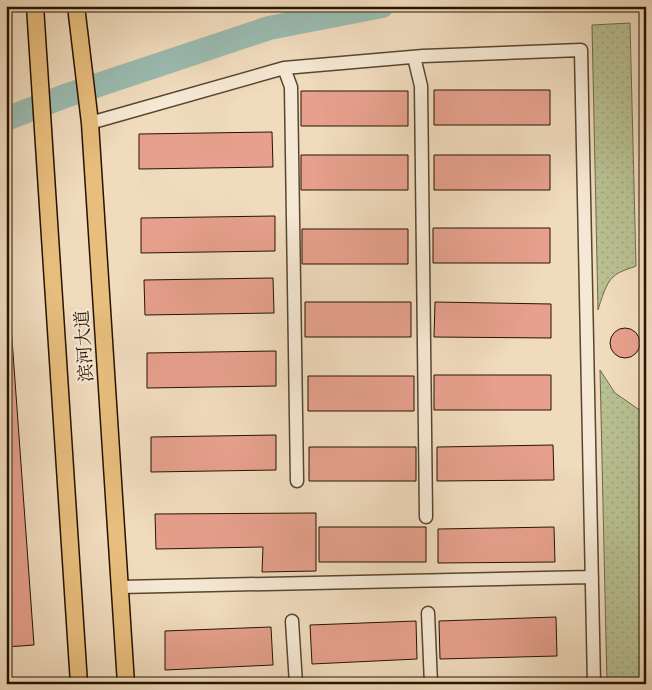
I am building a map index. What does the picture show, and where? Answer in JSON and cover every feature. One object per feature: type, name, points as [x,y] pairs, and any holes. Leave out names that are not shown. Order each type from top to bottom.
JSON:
[{"type":"main road","name":"滨河大道","points":[[35,6],[79,684]]},
{"type":"main road","name":"滨河大道","points":[[76,6],[90,123],[126,684]]},
{"type":"street","points":[[90,123],[284,68],[414,57],[582,50],[594,684]]},
{"type":"street","points":[[414,57],[421,86],[426,517]]},
{"type":"street","points":[[284,68],[291,87],[297,481]]},
{"type":"street","points":[[120,587],[592,578]]},
{"type":"street","points":[[428,613],[431,684]]},
{"type":"street","points":[[292,621],[296,684]]},
{"type":"green space","points":[[630,23],[636,266],[618,273],[610,280],[598,310],[592,25]]},
{"type":"green space","points":[[600,370],[615,393],[644,413],[646,684],[607,684]]},
{"type":"building","points":[[434,90],[550,90],[550,125],[434,125]]},
{"type":"building","points":[[301,91],[408,91],[408,126],[301,126]]},
{"type":"building","points":[[272,132],[273,167],[139,169],[139,134]]},
{"type":"building","points":[[301,155],[408,155],[408,190],[301,190]]},
{"type":"building","points":[[434,155],[550,155],[550,190],[434,190]]},
{"type":"building","points":[[275,216],[275,251],[141,253],[141,218]]},
{"type":"building","points":[[433,228],[550,228],[550,263],[433,263]]},
{"type":"building","points":[[302,229],[408,229],[408,264],[302,264]]},
{"type":"building","points":[[6,248],[8,293],[6,293]]},
{"type":"building","points":[[273,278],[274,313],[145,315],[144,280]]},
{"type":"building","points":[[305,302],[411,302],[411,337],[305,337]]},
{"type":"building","points":[[435,302],[551,304],[551,338],[434,337]]},
{"type":"building","points":[[6,325],[11,325],[34,645],[6,647],[6,624],[9,624],[6,583]]},
{"type":"building","points":[[625,328],[636,332],[640,343],[636,354],[625,358],[614,354],[610,343],[614,332]]},
{"type":"building","points":[[276,351],[276,386],[147,388],[147,353]]},
{"type":"building","points":[[434,375],[551,375],[551,410],[434,410]]},
{"type":"building","points":[[308,376],[414,376],[414,411],[308,411]]},
{"type":"building","points":[[276,435],[276,470],[151,472],[151,437]]},
{"type":"building","points":[[553,445],[554,480],[437,481],[437,447]]},
{"type":"building","points":[[309,447],[416,447],[416,481],[309,481]]},
{"type":"building","points":[[316,513],[316,571],[262,572],[263,547],[156,549],[155,514]]},
{"type":"building","points":[[319,527],[426,527],[426,562],[319,562]]},
{"type":"building","points":[[554,527],[555,562],[438,563],[438,529]]},
{"type":"building","points":[[556,617],[557,656],[440,659],[439,621]]},
{"type":"building","points":[[416,621],[417,659],[312,664],[310,625]]},
{"type":"building","points":[[271,627],[273,665],[165,670],[165,631]]},
{"type":"waterway","points":[[6,119],[65,96],[269,28],[382,6]]}]
